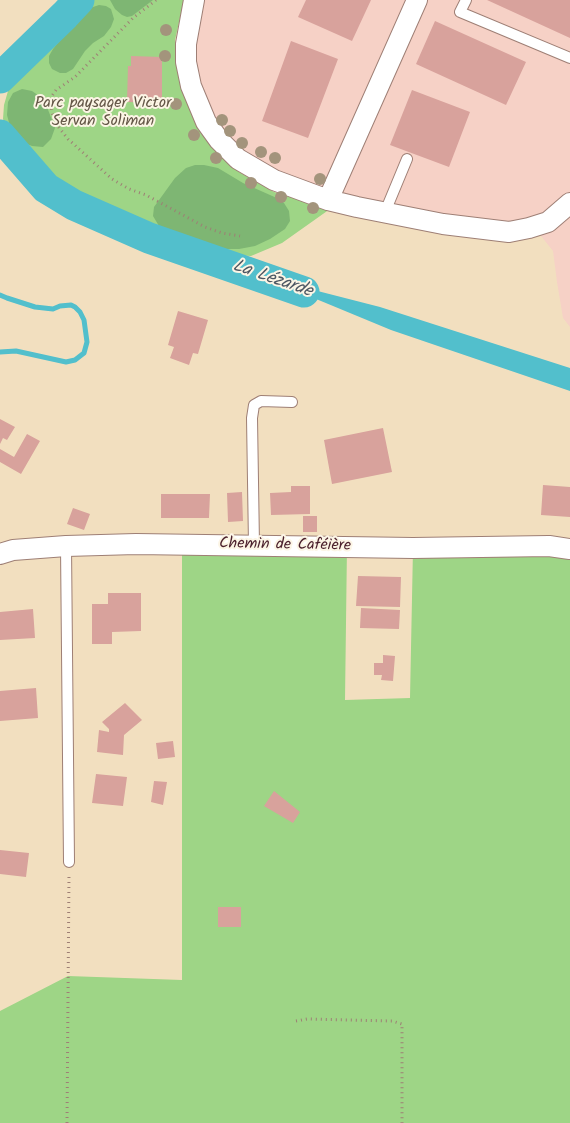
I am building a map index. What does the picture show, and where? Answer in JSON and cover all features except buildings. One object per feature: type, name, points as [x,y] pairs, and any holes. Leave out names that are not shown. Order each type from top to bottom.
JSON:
[{"type":"street","points":[[194,0],[186,44],[186,62],[191,86],[206,122],[219,140],[238,159],[274,180],[328,200],[357,207],[443,224],[509,232],[548,222],[570,203]]},
{"type":"street","points":[[328,200],[417,0]]},
{"type":"street","name":"Chemin de Caféière","points":[[0,554],[13,550],[66,546],[136,544],[413,548],[549,546],[570,549]]},
{"type":"lane","points":[[466,0],[460,12],[570,58]]},
{"type":"lane","points":[[385,212],[407,160]]},
{"type":"lane","points":[[254,545],[252,418],[254,405],[261,402],[292,402]]},
{"type":"lane","points":[[66,546],[70,862]]},
{"type":"path","points":[[156,0],[118,32],[75,76],[56,90],[52,96],[52,113],[56,124],[68,139],[112,179],[205,227],[222,233],[240,236]]},
{"type":"path","points":[[67,1123],[70,862]]},
{"type":"path","points":[[296,1021],[308,1019],[392,1020],[402,1024],[402,1123]]},
{"type":"shaded area","points":[[194,0],[570,0],[570,327],[563,318],[553,251],[541,236],[385,212],[238,159],[191,86]]},
{"type":"green space","name":"Parc paysager Victor Servan Soliman","points":[[94,0],[184,0],[175,40],[182,82],[205,139],[239,172],[274,192],[330,209],[282,243],[251,256],[232,255],[208,249],[156,231],[100,209],[50,180],[32,164],[8,132],[3,119],[4,105],[8,91]]},
{"type":"green space","points":[[110,0],[153,0],[132,16],[127,17],[115,9]]},
{"type":"green space","points":[[99,5],[111,9],[114,19],[111,27],[104,36],[85,51],[73,69],[66,73],[60,73],[52,69],[49,63],[49,56],[53,49],[85,12]]},
{"type":"green space","points":[[22,89],[32,91],[42,98],[55,128],[51,139],[43,147],[32,146],[22,142],[11,130],[7,115],[8,102],[13,93]]},
{"type":"green space","points":[[195,165],[218,168],[243,183],[279,199],[289,211],[290,221],[285,229],[255,246],[239,249],[226,249],[208,245],[167,232],[159,226],[153,216],[154,207],[175,178],[186,168]]},
{"type":"green space","points":[[182,544],[347,546],[345,700],[410,698],[413,548],[570,549],[570,1123],[0,1123],[0,1011],[68,976],[182,980]]},
{"type":"water","points":[[263,277],[380,307],[570,368],[570,391],[391,330]]},
{"type":"waterway","name":"La Lézarde","points":[[0,78],[79,0]]},
{"type":"waterway","name":"La Lézarde","points":[[0,135],[46,188],[74,205],[149,238],[304,292]]},
{"type":"waterway","points":[[0,295],[35,307],[53,309],[60,306],[71,305],[75,307],[84,320],[87,342],[84,353],[75,360],[66,362],[16,351],[0,352]]}]
